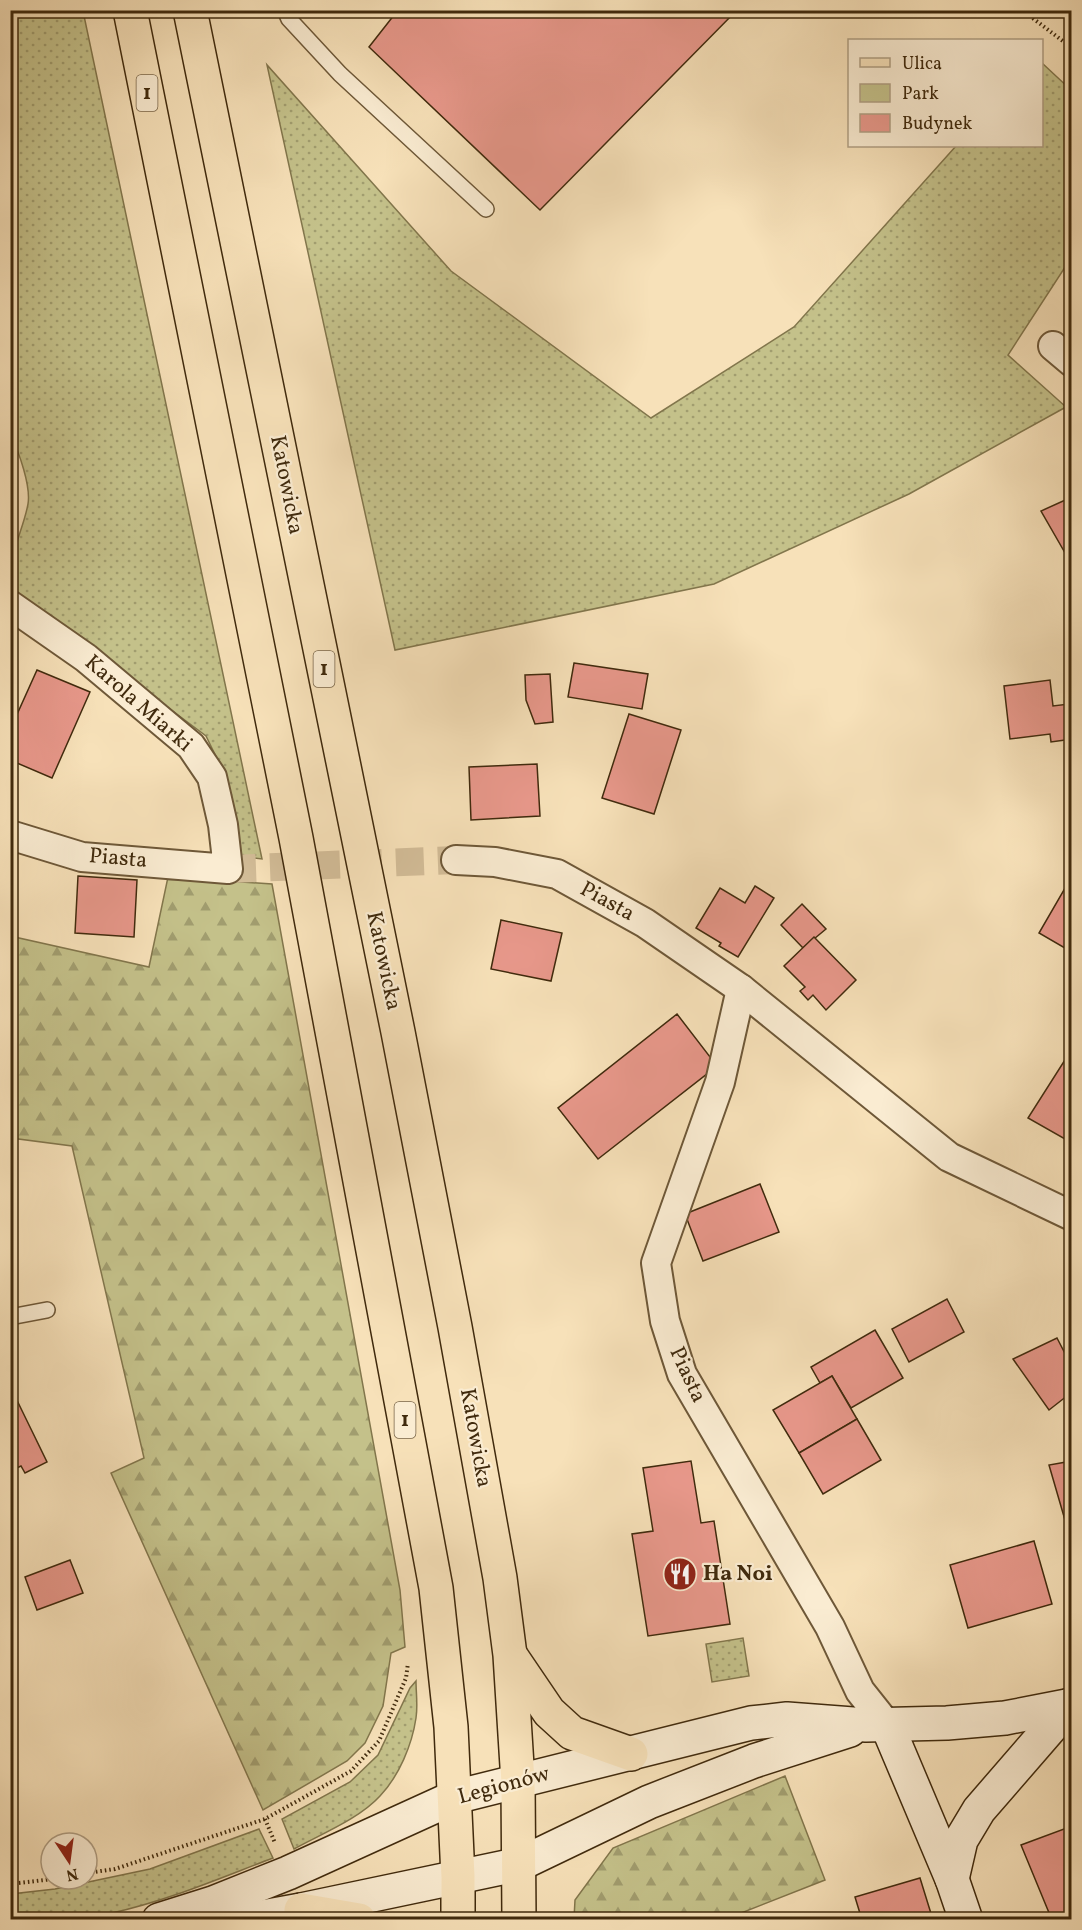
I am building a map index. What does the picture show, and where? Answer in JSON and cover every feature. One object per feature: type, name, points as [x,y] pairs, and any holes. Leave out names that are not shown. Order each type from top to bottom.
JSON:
[{"type":"main road","name":"1","points":[[130,10],[296,838],[436,1587],[451,1727],[458,1920]]},
{"type":"main road","name":"Katowicka","points":[[190,10],[402,1054],[500,1578],[510,1655],[518,1782],[519,1920]]},
{"type":"main road","points":[[510,1655],[549,1712],[572,1733],[631,1754]]},
{"type":"main road","points":[[301,1910],[359,1920]]},
{"type":"street","name":"Karola Miarki","points":[[10,606],[86,658],[191,747],[212,777],[223,825],[228,869]]},
{"type":"street","name":"Piasta","points":[[10,835],[82,857],[228,869]]},
{"type":"street","name":"Piasta","points":[[456,860],[495,862],[557,874],[645,923],[741,989],[949,1157],[1071,1216]]},
{"type":"street","name":"Piasta","points":[[741,989],[720,1082],[656,1263],[665,1321],[682,1374],[830,1627],[876,1725]]},
{"type":"street","points":[[246,1920],[520,1864],[649,1802],[754,1761],[876,1725],[1005,1718],[1071,1705]]},
{"type":"street","points":[[952,1879],[961,1840],[979,1810],[1071,1705]]},
{"type":"street","name":"Legionów","points":[[159,1920],[213,1903],[288,1873],[455,1797],[751,1723],[787,1719],[876,1725]]},
{"type":"street","points":[[876,1725],[952,1879],[966,1920]]},
{"type":"lane","points":[[285,10],[289,19],[340,74],[486,209]]},
{"type":"lane","points":[[10,1317],[47,1310]]},
{"type":"path","points":[[1022,10],[1071,48]]},
{"type":"path","points":[[10,1884],[39,1881]]},
{"type":"green space","points":[[11,11],[83,11],[262,859],[237,856],[222,769],[206,736],[12,591],[11,569],[26,515],[28,488],[24,469],[11,436]]},
{"type":"green space","points":[[1043,64],[1071,90],[1071,258],[1008,355],[1066,407],[909,494],[714,584],[395,650],[267,65],[451,271],[651,418],[794,327],[955,147],[1043,147]]},
{"type":"green space","points":[[168,877],[272,884],[400,1590],[405,1647],[391,1653],[383,1706],[365,1743],[347,1761],[263,1810],[111,1473],[144,1458],[72,1146],[11,1138],[10,936],[149,967]]},
{"type":"green space","points":[[743,1638],[749,1676],[712,1682],[706,1644]]},
{"type":"green space","points":[[416,1681],[417,1713],[414,1728],[404,1760],[387,1788],[362,1812],[294,1849],[282,1819],[350,1782],[378,1755],[410,1688]]},
{"type":"green space","points":[[785,1776],[825,1880],[726,1919],[574,1919],[575,1900],[613,1848]]},
{"type":"green space","points":[[259,1829],[273,1858],[193,1889],[112,1913],[62,1919],[11,1919],[11,1894],[39,1891],[99,1891],[99,1880],[150,1869]]},
{"type":"building","points":[[398,10],[737,10],[540,210],[369,47]]},
{"type":"building","points":[[1072,497],[1072,565],[1041,511]]},
{"type":"building","points":[[574,663],[648,674],[642,709],[568,697]]},
{"type":"building","points":[[37,670],[90,692],[52,778],[10,760],[10,730]]},
{"type":"building","points":[[550,674],[553,722],[535,724],[526,700],[525,675]]},
{"type":"building","points":[[1050,680],[1053,706],[1069,704],[1072,739],[1051,742],[1050,734],[1010,739],[1004,686]]},
{"type":"building","points":[[629,714],[681,730],[654,814],[602,798]]},
{"type":"building","points":[[537,764],[540,816],[471,820],[469,767]]},
{"type":"building","points":[[78,876],[137,880],[134,937],[75,933]]},
{"type":"building","points":[[1072,876],[1072,948],[1070,951],[1039,933]]},
{"type":"building","points":[[755,886],[774,898],[738,957],[719,946],[721,943],[696,928],[720,888],[745,903]]},
{"type":"building","points":[[802,904],[826,929],[803,948],[781,925]]},
{"type":"building","points":[[501,920],[562,933],[551,981],[491,969]]},
{"type":"building","points":[[814,937],[856,980],[826,1010],[813,995],[808,1000],[800,991],[805,987],[784,966]]},
{"type":"building","points":[[677,1014],[717,1066],[598,1159],[558,1108]]},
{"type":"building","points":[[1070,1052],[1072,1053],[1072,1143],[1028,1118]]},
{"type":"building","points":[[760,1184],[779,1232],[703,1261],[685,1214]]},
{"type":"building","points":[[947,1299],[964,1332],[909,1362],[892,1329]]},
{"type":"building","points":[[875,1330],[903,1378],[851,1408],[832,1376],[820,1383],[811,1367]]},
{"type":"building","points":[[1057,1338],[1072,1367],[1072,1392],[1049,1410],[1013,1359]]},
{"type":"building","points":[[832,1376],[857,1419],[799,1453],[773,1410]]},
{"type":"building","points":[[10,1386],[47,1462],[25,1473],[21,1466],[10,1471]]},
{"type":"building","points":[[857,1419],[881,1460],[823,1494],[799,1453]]},
{"type":"building","name":"Ha Noi","points":[[691,1461],[701,1523],[714,1521],[730,1624],[648,1636],[632,1534],[653,1531],[643,1468]]},
{"type":"building","points":[[1072,1461],[1072,1526],[1067,1527],[1049,1465]]},
{"type":"building","points":[[1034,1541],[1052,1604],[968,1628],[950,1565]]},
{"type":"building","points":[[70,1560],[83,1593],[37,1610],[25,1577]]},
{"type":"building","points":[[1072,1826],[1072,1920],[1052,1920],[1021,1845]]},
{"type":"building","points":[[920,1878],[933,1920],[862,1920],[855,1897]]},
{"type":"tunnel","points":[[228,869],[456,860]]},
{"type":"place","name":"Ha Noi","points":[[680,1574]]}]
